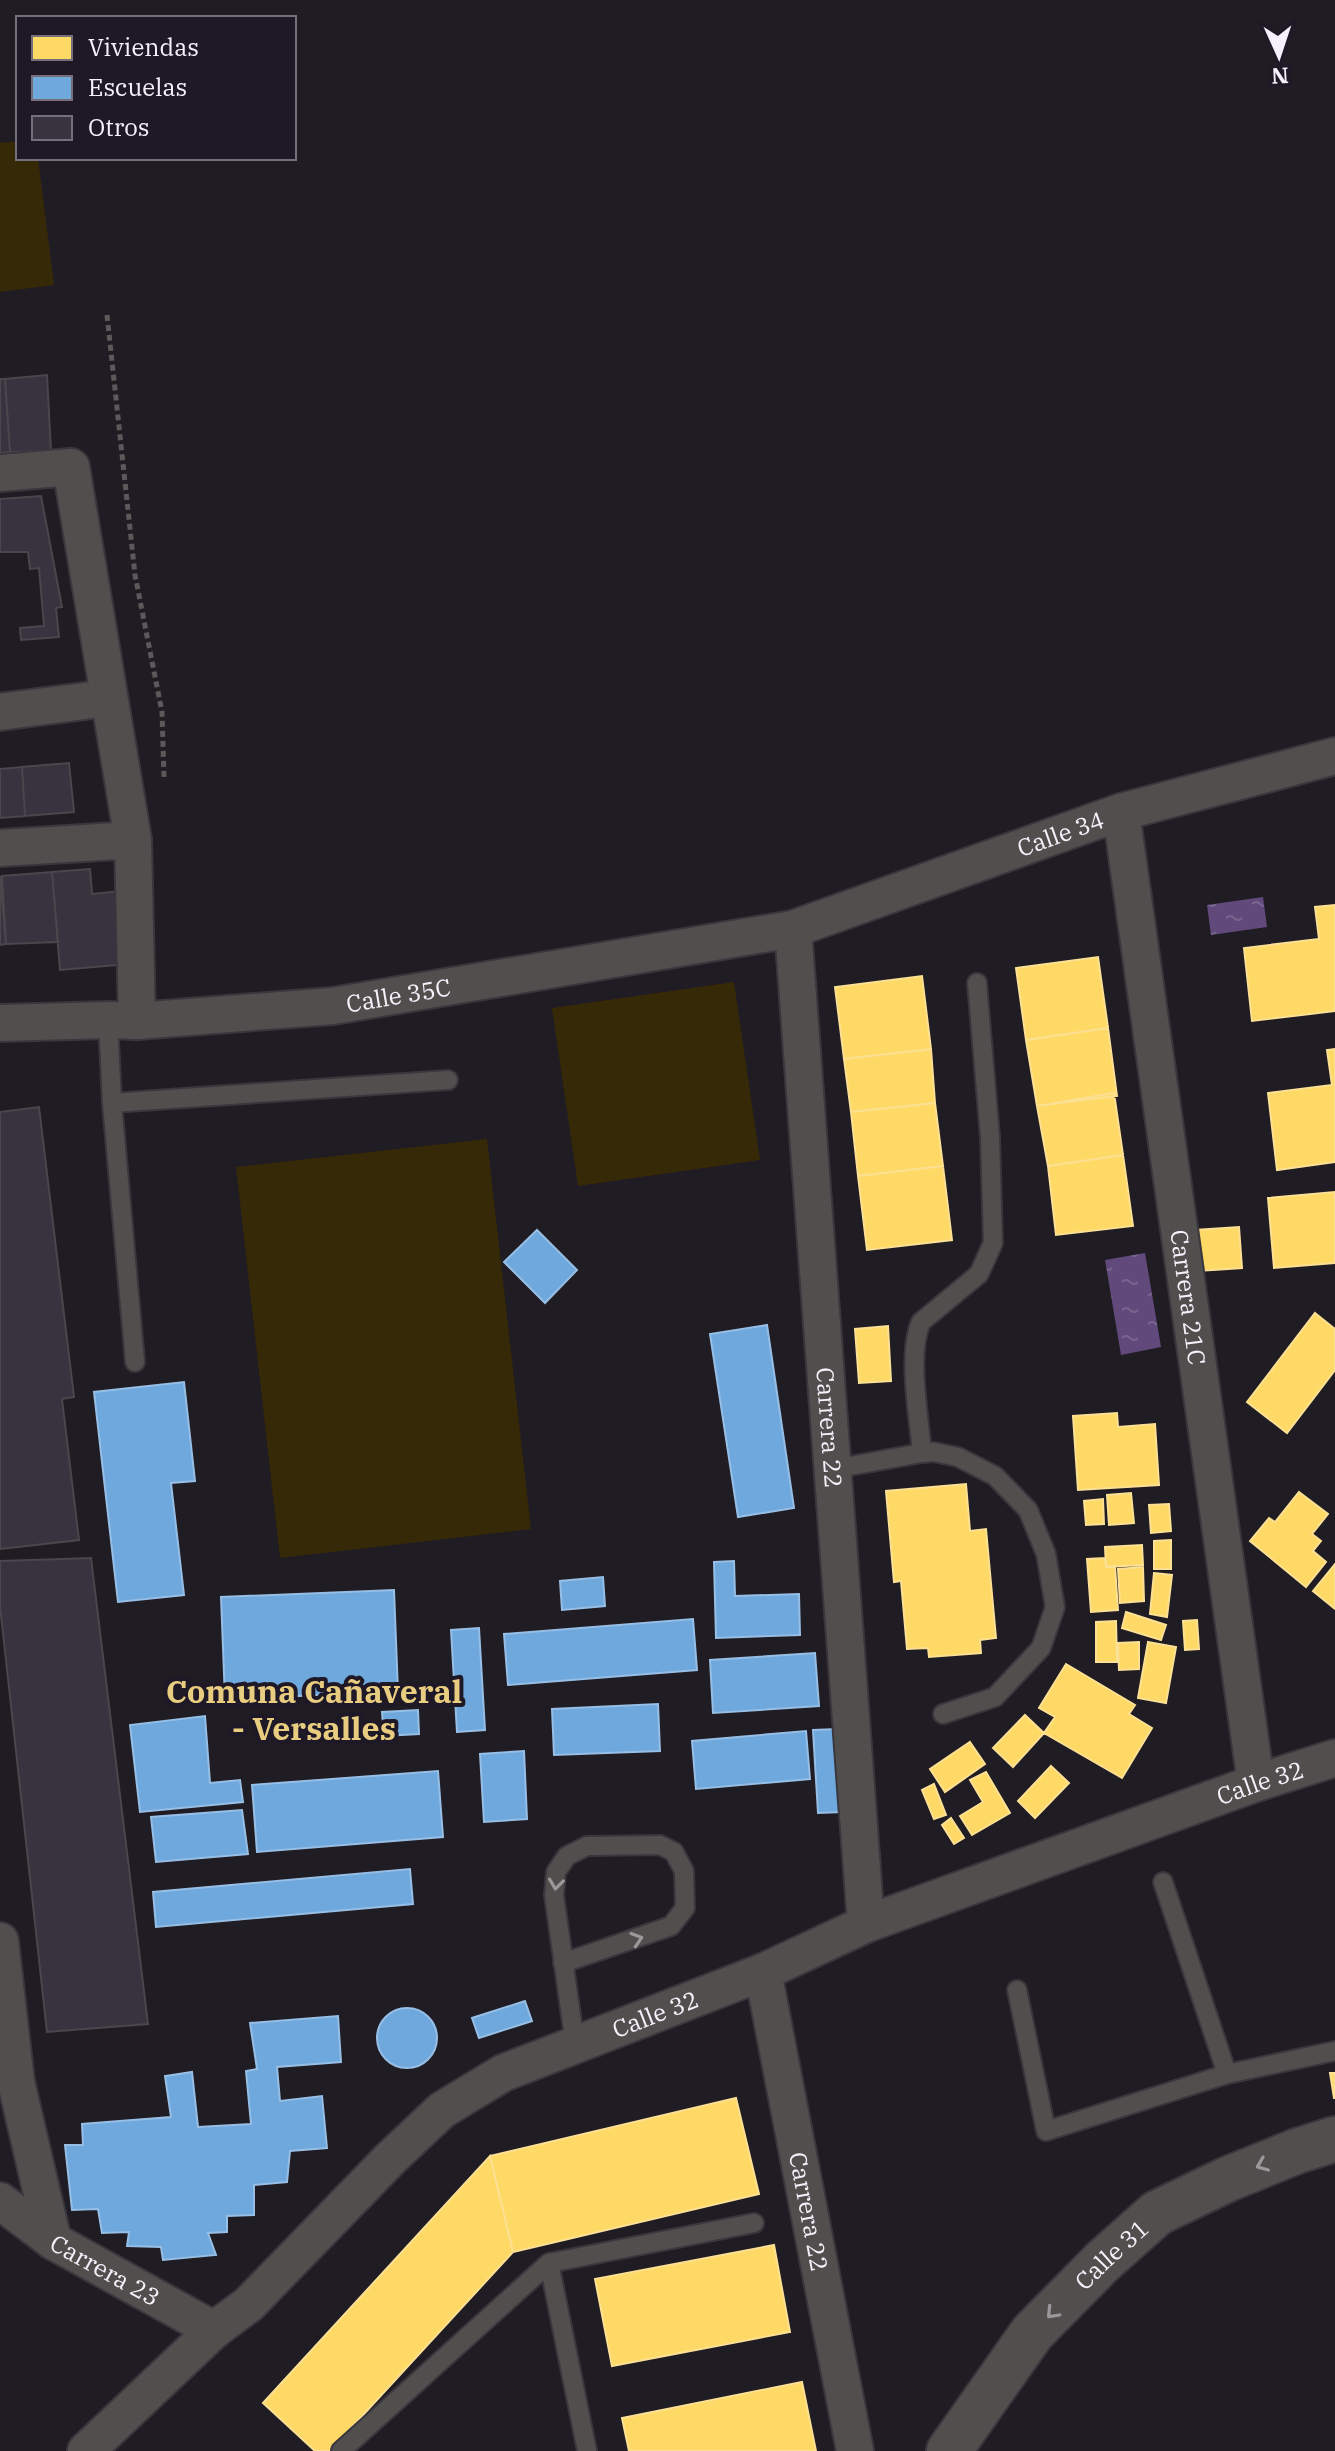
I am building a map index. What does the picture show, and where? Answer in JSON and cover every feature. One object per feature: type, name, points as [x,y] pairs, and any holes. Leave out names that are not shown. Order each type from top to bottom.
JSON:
[{"type":"street","points":[[0,473],[71,467],[133,840],[123,1020]]},
{"type":"street","points":[[0,712],[108,698]]},
{"type":"street","name":"Calle 34","points":[[793,929],[1121,812],[1335,756]]},
{"type":"street","name":"Carrera 21C","points":[[1121,812],[1256,1783]]},
{"type":"street","points":[[0,848],[133,840]]},
{"type":"street","name":"Calle 35C","points":[[0,1023],[123,1020],[333,1006],[793,929]]},
{"type":"street","name":"Carrera 22","points":[[793,929],[866,1924]]},
{"type":"street","name":"Calle 32","points":[[86,2451],[214,2330],[249,2304],[442,2110],[503,2073],[763,1972],[866,1924],[1256,1783],[1335,1758]]},
{"type":"street","points":[[0,1941],[8,2089],[53,2241]]},
{"type":"street","name":"Carrera 22","points":[[763,1972],[855,2451]]},
{"type":"street","name":"Calle 31","points":[[949,2451],[1032,2333],[1102,2262],[1157,2213],[1228,2179],[1335,2139]]},
{"type":"street","name":"Carrera 23","points":[[0,2201],[53,2241],[214,2330]]},
{"type":"lane","points":[[922,1453],[914,1349],[917,1331],[921,1322],[979,1274],[993,1243],[990,1137],[977,983]]},
{"type":"lane","points":[[123,1020],[112,1103],[135,1362]]},
{"type":"lane","points":[[112,1103],[448,1080]]},
{"type":"lane","points":[[833,1469],[922,1453],[958,1457],[995,1476],[1028,1510],[1046,1554],[1055,1607],[1041,1648],[995,1697],[943,1714]]},
{"type":"lane","points":[[563,1963],[671,1926],[685,1908],[684,1871],[674,1852],[660,1845],[587,1846],[567,1856],[556,1872],[554,1895],[563,1963],[575,2044]]},
{"type":"lane","points":[[1163,1882],[1227,2074]]},
{"type":"lane","points":[[1017,1990],[1046,2131],[1227,2074],[1335,2051]]},
{"type":"lane","points":[[341,2451],[549,2263],[754,2223]]},
{"type":"lane","points":[[549,2263],[587,2451]]},
{"type":"path","points":[[107,315],[135,575],[162,712],[165,787]]},
{"type":"shaded area","points":[[16,141],[16,160],[38,160],[54,285],[0,292],[0,143]]},
{"type":"shaded area","points":[[734,982],[760,1160],[578,1186],[552,1008]]},
{"type":"shaded area","points":[[487,1139],[531,1529],[280,1558],[236,1167]]},
{"type":"water","points":[[1263,897],[1267,927],[1211,935],[1207,905]]},
{"type":"water","points":[[1145,1253],[1161,1347],[1121,1355],[1105,1260]]},
{"type":"building: Viviendas","points":[[1335,905],[1335,1011],[1252,1021],[1244,948],[1319,939],[1315,907]]},
{"type":"building: Viviendas","points":[[1098,957],[1108,1028],[1026,1040],[1016,968]]},
{"type":"building: Viviendas","points":[[922,976],[931,1049],[844,1059],[835,987]]},
{"type":"building: Viviendas","points":[[1108,1028],[1117,1096],[1037,1106],[1026,1040]]},
{"type":"building: Viviendas","points":[[931,1049],[935,1103],[851,1112],[844,1059]]},
{"type":"building: Viviendas","points":[[1335,1049],[1335,1162],[1277,1170],[1268,1093],[1332,1085],[1327,1050]]},
{"type":"building: Viviendas","points":[[1114,1093],[1123,1155],[1048,1166],[1037,1106]]},
{"type":"building: Viviendas","points":[[935,1103],[943,1166],[858,1176],[851,1112]]},
{"type":"building: Viviendas","points":[[1123,1155],[1133,1226],[1056,1235],[1048,1166]]},
{"type":"building: Viviendas","points":[[943,1166],[952,1240],[867,1250],[858,1176]]},
{"type":"building: Viviendas","points":[[1335,1192],[1335,1263],[1274,1268],[1268,1198]]},
{"type":"building: Viviendas","points":[[1239,1227],[1242,1268],[1198,1271],[1195,1230]]},
{"type":"building: Viviendas","points":[[1315,1313],[1335,1329],[1335,1370],[1287,1433],[1247,1402]]},
{"type":"building: Viviendas","points":[[888,1326],[891,1381],[859,1383],[855,1329]]},
{"type":"building: Viviendas","points":[[1117,1413],[1118,1427],[1155,1424],[1159,1485],[1078,1490],[1073,1416]]},
{"type":"building: Viviendas","points":[[966,1484],[970,1531],[986,1529],[996,1638],[980,1640],[981,1653],[929,1657],[928,1648],[907,1649],[901,1581],[894,1582],[886,1491]]},
{"type":"building: Viviendas","points":[[1299,1492],[1328,1514],[1312,1534],[1321,1541],[1313,1551],[1326,1562],[1306,1587],[1250,1541],[1269,1518],[1275,1522]]},
{"type":"building: Viviendas","points":[[1131,1493],[1134,1523],[1109,1525],[1107,1495]]},
{"type":"building: Viviendas","points":[[1103,1499],[1104,1524],[1086,1525],[1084,1501]]},
{"type":"building: Viviendas","points":[[1169,1504],[1171,1531],[1151,1533],[1149,1505]]},
{"type":"building: Viviendas","points":[[1171,1540],[1171,1569],[1154,1569],[1154,1541]]},
{"type":"building: Viviendas","points":[[1142,1545],[1143,1565],[1106,1567],[1105,1547]]},
{"type":"building: Viviendas","points":[[1105,1558],[1106,1567],[1115,1566],[1118,1610],[1091,1612],[1087,1559]]},
{"type":"building: Viviendas","points":[[1335,1564],[1335,1609],[1313,1591]]},
{"type":"building: Viviendas","points":[[1143,1567],[1144,1601],[1120,1603],[1118,1569]]},
{"type":"building: Viviendas","points":[[1154,1573],[1172,1575],[1167,1617],[1150,1614]]},
{"type":"building: Viviendas","points":[[1126,1612],[1166,1625],[1161,1640],[1122,1628]]},
{"type":"building: Viviendas","points":[[1197,1620],[1199,1649],[1185,1650],[1183,1621]]},
{"type":"building: Viviendas","points":[[1116,1621],[1117,1662],[1096,1662],[1096,1622]]},
{"type":"building: Viviendas","points":[[1139,1642],[1139,1669],[1119,1670],[1118,1643]]},
{"type":"building: Viviendas","points":[[1148,1642],[1176,1647],[1166,1703],[1138,1698]]},
{"type":"building: Viviendas","points":[[1066,1664],[1135,1705],[1129,1714],[1152,1728],[1122,1778],[1044,1733],[1055,1717],[1039,1708]]},
{"type":"building: Viviendas","points":[[1025,1715],[1044,1733],[1013,1767],[993,1748]]},
{"type":"building: Viviendas","points":[[970,1742],[985,1764],[945,1792],[930,1769]]},
{"type":"building: Viviendas","points":[[1051,1766],[1069,1783],[1035,1818],[1018,1801]]},
{"type":"building: Viviendas","points":[[986,1772],[1010,1813],[972,1835],[960,1816],[983,1802],[970,1780]]},
{"type":"building: Viviendas","points":[[934,1784],[946,1815],[934,1819],[922,1790]]},
{"type":"building: Viviendas","points":[[951,1818],[964,1838],[954,1844],[942,1825]]},
{"type":"building: Viviendas","points":[[1330,2073],[1335,2073],[1335,2098],[1334,2098]]},
{"type":"building: Viviendas","points":[[736,2098],[759,2194],[513,2252],[490,2156]]},
{"type":"building: Viviendas","points":[[490,2156],[513,2252],[330,2451],[315,2451],[263,2403]]},
{"type":"building: Viviendas","points":[[774,2245],[790,2332],[612,2366],[595,2279]]},
{"type":"building: Viviendas","points":[[802,2382],[816,2451],[629,2451],[622,2418]]},
{"type":"building: Escuelas","points":[[537,1230],[577,1270],[545,1303],[504,1262]]},
{"type":"building: Escuelas","points":[[767,1325],[794,1508],[738,1517],[710,1334]]},
{"type":"building: Escuelas","points":[[184,1382],[195,1481],[171,1483],[184,1595],[118,1602],[94,1392]]},
{"type":"building: Escuelas","points":[[734,1561],[735,1596],[799,1594],[800,1635],[716,1638],[714,1562]]},
{"type":"building: Escuelas","points":[[603,1577],[605,1606],[562,1610],[560,1581]]},
{"type":"building: Escuelas","points":[[394,1590],[398,1692],[225,1699],[221,1597]]},
{"type":"building: Escuelas","points":[[693,1619],[697,1670],[508,1685],[504,1634]]},
{"type":"building: Escuelas","points":[[479,1628],[485,1730],[457,1732],[451,1630]]},
{"type":"building: Escuelas","points":[[815,1653],[819,1706],[713,1713],[710,1660]]},
{"type":"building: Escuelas","points":[[658,1704],[660,1751],[554,1755],[552,1709]]},
{"type":"building: Escuelas","points":[[418,1710],[419,1734],[384,1736],[382,1712]]},
{"type":"building: Escuelas","points":[[205,1716],[210,1783],[240,1780],[243,1802],[140,1812],[130,1725]]},
{"type":"building: Escuelas","points":[[837,1729],[843,1812],[818,1813],[813,1730]]},
{"type":"building: Escuelas","points":[[806,1731],[810,1779],[696,1789],[692,1741]]},
{"type":"building: Escuelas","points":[[524,1751],[527,1819],[484,1822],[480,1754]]},
{"type":"building: Escuelas","points":[[438,1771],[443,1837],[257,1852],[252,1785]]},
{"type":"building: Escuelas","points":[[242,1810],[248,1854],[156,1862],[151,1817]]},
{"type":"building: Escuelas","points":[[410,1869],[413,1904],[156,1927],[153,1892]]},
{"type":"building: Escuelas","points":[[525,2001],[532,2021],[479,2038],[472,2018]]},
{"type":"building: Escuelas","points":[[407,2008],[418,2010],[428,2017],[435,2027],[435,2049],[428,2059],[418,2066],[407,2068],[396,2066],[386,2059],[379,2049],[377,2038],[379,2027],[386,2017],[396,2010]]},
{"type":"building: Escuelas","points":[[338,2016],[341,2062],[277,2067],[280,2101],[322,2096],[327,2148],[290,2151],[287,2182],[254,2185],[254,2215],[227,2216],[227,2232],[208,2233],[216,2255],[163,2260],[161,2247],[127,2246],[129,2232],[102,2233],[98,2209],[72,2210],[65,2145],[83,2145],[82,2124],[171,2117],[165,2076],[192,2072],[198,2127],[251,2124],[246,2071],[257,2069],[250,2023]]},
{"type":"building: Otros","points":[[47,375],[51,451],[10,452],[5,379]]},
{"type":"building: Otros","points":[[0,379],[5,379],[10,452],[0,453]]},
{"type":"building: Otros","points":[[41,496],[62,607],[56,608],[59,637],[21,640],[20,628],[44,626],[39,568],[30,569],[28,552],[0,552],[0,499]]},
{"type":"building: Otros","points":[[69,763],[74,812],[25,816],[22,767]]},
{"type":"building: Otros","points":[[22,767],[25,816],[0,818],[0,769]]},
{"type":"building: Otros","points":[[90,869],[92,894],[121,891],[128,964],[60,970],[52,872]]},
{"type":"building: Otros","points":[[52,872],[58,942],[6,944],[2,876]]},
{"type":"building: Otros","points":[[0,876],[6,944],[0,945]]},
{"type":"building: Otros","points":[[39,1107],[74,1397],[62,1399],[79,1540],[0,1549],[0,1112]]},
{"type":"building: Otros","points":[[91,1558],[148,2024],[47,2032],[0,1606],[0,1561]]},
{"type":"district","name":"Comuna Cañaveral - Versalles","points":[[314,1710]]}]
